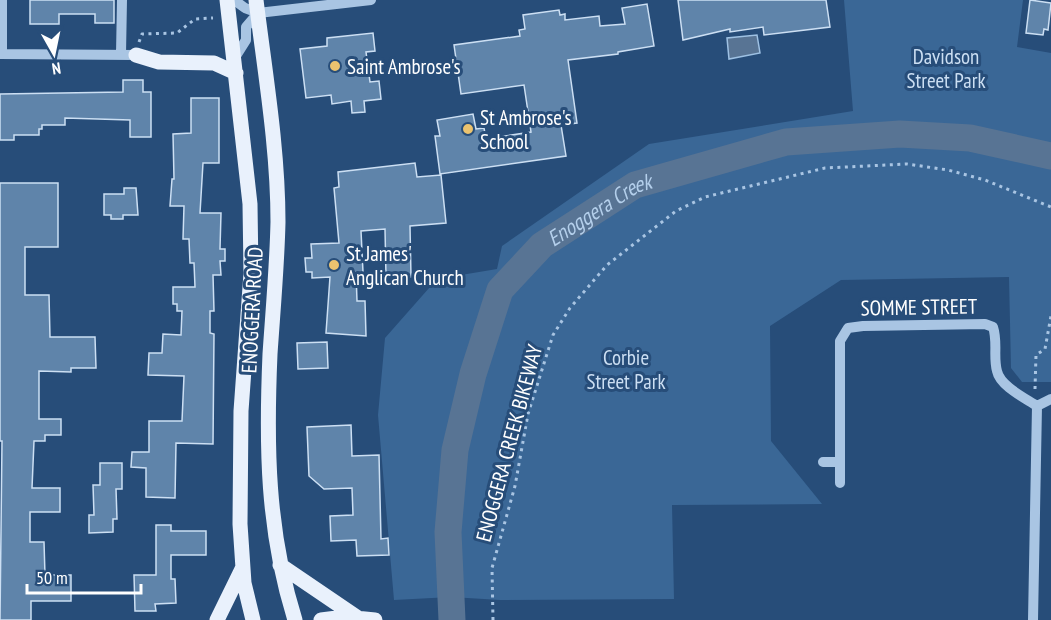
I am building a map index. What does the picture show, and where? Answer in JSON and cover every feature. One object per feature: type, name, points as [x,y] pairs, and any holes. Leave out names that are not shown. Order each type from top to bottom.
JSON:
[{"type":"main road","name":"ENOGGERA ROAD","points":[[227,0],[248,179],[252,236],[242,411],[240,524],[242,569],[254,620]]},
{"type":"main road","name":"ENOGGERA ROAD","points":[[257,7],[277,187],[277,249],[270,356],[269,451],[272,515],[280,565],[295,620]]},
{"type":"main road","points":[[128,55],[159,62],[214,63],[235,66]]},
{"type":"main road","points":[[280,565],[357,619]]},
{"type":"main road","points":[[217,620],[242,569]]},
{"type":"main road","points":[[321,620],[336,617],[375,620]]},
{"type":"street","points":[[2,0],[1,54],[128,55],[122,0]]},
{"type":"street","points":[[234,0],[245,8],[371,0]]},
{"type":"street","points":[[235,66],[246,40],[246,27],[257,7]]},
{"type":"street","name":"SOMME STREET","points":[[840,483],[840,341],[848,328],[984,324],[993,327],[996,336],[997,372],[1002,381],[1037,406]]},
{"type":"street","points":[[1032,620],[1037,406],[1051,399]]},
{"type":"street","points":[[824,462],[840,462]]},
{"type":"path","points":[[128,55],[142,34],[177,33],[195,20],[213,18]]},
{"type":"path","name":"ENOGGERA CREEK BIKEWAY","points":[[493,620],[492,568],[514,486],[528,414],[553,335],[570,308],[608,265],[668,217],[705,197],[825,168],[908,164],[948,170],[985,180],[1051,207]]},
{"type":"path","points":[[1037,406],[1034,380],[1036,355],[1045,349],[1051,316]]},
{"type":"green space","name":"Corbie Street Park","points":[[844,0],[1023,0],[1017,47],[1051,53],[1051,382],[1022,382],[1011,368],[1009,277],[841,280],[770,326],[771,441],[822,504],[672,505],[674,599],[500,600],[451,597],[394,600],[378,415],[385,338],[437,279],[497,269],[502,246],[649,144],[853,111]]},
{"type":"shaded area","points":[[757,35],[760,53],[729,59],[727,38]]},
{"type":"building","points":[[30,0],[114,0],[114,23],[95,23],[95,14],[59,14],[59,24],[30,24]]},
{"type":"building","points":[[678,0],[826,0],[830,27],[764,35],[763,27],[730,32],[730,29],[683,40]]},
{"type":"building","points":[[1030,0],[1051,3],[1048,30],[1044,29],[1043,35],[1026,33]]},
{"type":"building","points":[[647,4],[654,46],[618,52],[618,54],[568,60],[577,123],[561,125],[566,156],[440,174],[435,136],[440,136],[437,120],[473,114],[476,129],[484,128],[486,139],[531,132],[524,85],[461,94],[454,45],[520,36],[519,30],[525,29],[523,15],[559,10],[560,15],[565,14],[565,20],[599,16],[600,26],[625,24],[622,8]]},
{"type":"building","name":"Saint Ambrose's","points":[[373,33],[375,51],[366,52],[370,82],[379,81],[381,99],[364,101],[365,112],[352,113],[351,101],[332,104],[331,95],[306,98],[300,49],[327,46],[327,38]]},
{"type":"building","points":[[123,80],[143,80],[143,92],[151,92],[151,137],[130,137],[130,120],[65,118],[65,125],[42,125],[39,135],[14,135],[14,140],[0,140],[0,94],[123,92]]},
{"type":"building","points":[[191,98],[219,98],[219,163],[203,163],[200,213],[221,213],[220,249],[225,249],[225,261],[220,261],[221,275],[213,275],[214,311],[210,311],[210,333],[214,334],[213,444],[176,443],[175,498],[146,497],[146,468],[131,467],[132,452],[149,452],[149,421],[182,421],[184,376],[148,375],[149,353],[162,353],[163,334],[181,335],[182,311],[177,311],[177,304],[173,304],[173,287],[195,287],[194,263],[190,263],[189,239],[183,239],[184,206],[170,206],[172,179],[174,179],[173,134],[191,133]]},
{"type":"building","points":[[415,163],[417,177],[441,175],[446,223],[410,226],[411,277],[386,277],[385,229],[361,231],[363,272],[356,272],[357,301],[365,301],[366,336],[326,333],[330,277],[312,278],[312,272],[306,272],[305,258],[312,258],[311,244],[339,243],[334,188],[339,187],[338,172]]},
{"type":"building","points":[[0,183],[58,183],[58,247],[25,247],[25,295],[49,295],[50,337],[95,337],[96,368],[71,368],[71,372],[39,371],[39,419],[61,419],[61,435],[45,435],[45,441],[34,441],[32,488],[60,488],[60,512],[30,512],[30,542],[44,542],[45,575],[71,575],[71,601],[31,601],[31,620],[0,620],[2,441],[0,441]]},
{"type":"building","points":[[124,188],[136,188],[138,215],[123,215],[123,219],[111,219],[111,215],[104,215],[104,194],[124,194]]},
{"type":"building","points":[[327,342],[328,368],[298,369],[297,343]]},
{"type":"building","points":[[351,425],[352,456],[379,455],[381,539],[388,538],[389,555],[357,556],[356,540],[331,541],[330,516],[353,515],[352,488],[324,489],[309,476],[307,427]]},
{"type":"building","points":[[100,463],[122,463],[122,489],[116,489],[117,519],[113,519],[113,532],[89,533],[89,515],[94,515],[93,485],[100,485]]},
{"type":"building","points":[[156,525],[171,525],[171,531],[206,531],[206,555],[171,555],[171,579],[175,579],[176,603],[155,604],[156,611],[135,611],[134,575],[156,575]]},
{"type":"waterway","name":"Enoggera Creek","points":[[452,620],[448,532],[455,450],[473,374],[500,290],[542,245],[635,185],[786,142],[900,134],[970,138],[1051,156]]},
{"type":"place","name":"Saint Ambrose's","points":[[335,66]]},
{"type":"place","name":"St Ambrose's School","points":[[468,129]]},
{"type":"place","name":"St James' Anglican Church","points":[[334,265]]},
{"type":"park label","name":"Davidson Street Park","points":[[946,68]]}]
